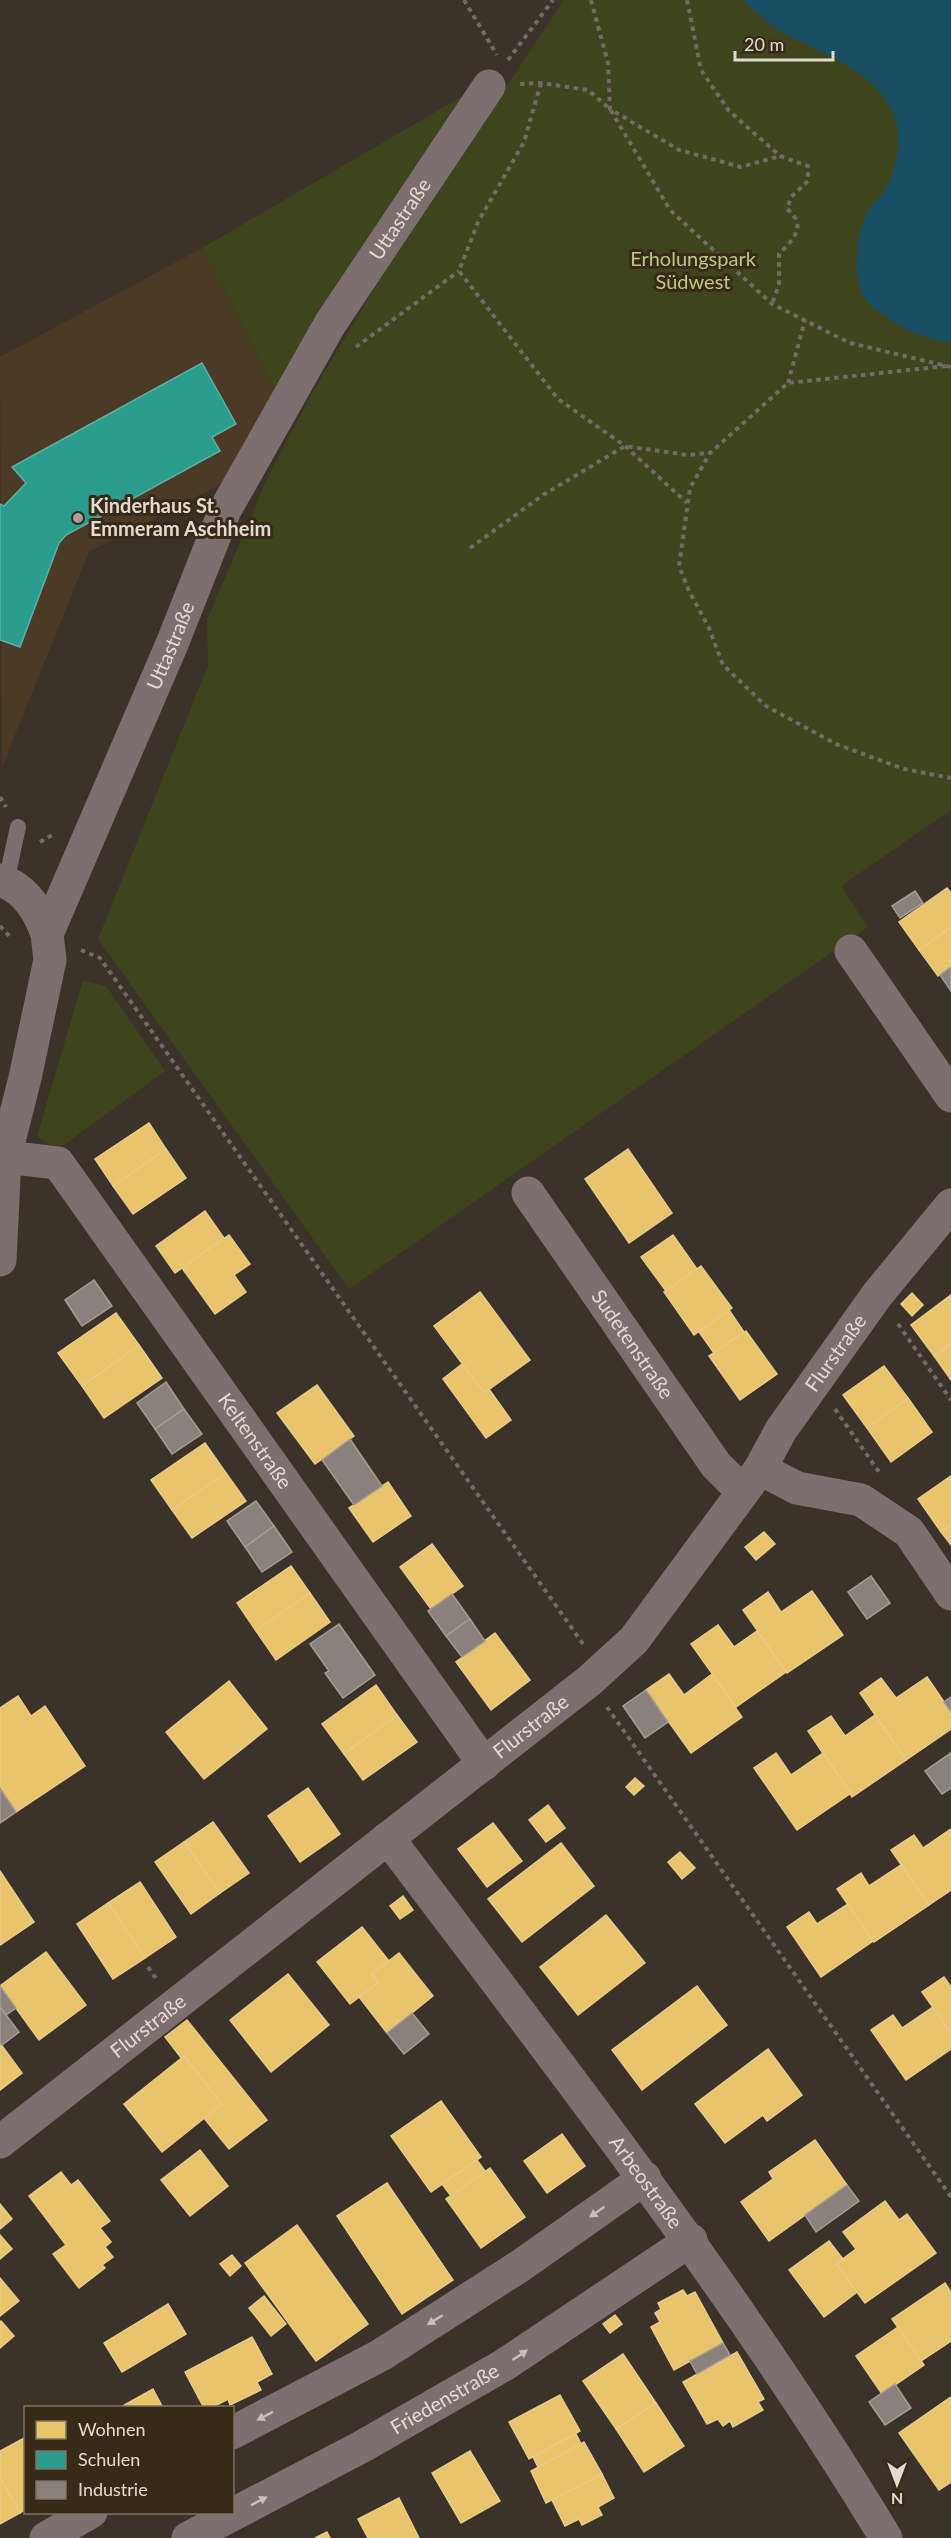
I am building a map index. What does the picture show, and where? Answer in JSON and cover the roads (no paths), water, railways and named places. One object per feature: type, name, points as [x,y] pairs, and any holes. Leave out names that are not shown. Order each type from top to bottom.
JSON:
[{"type":"street","name":"Uttastraße","points":[[0,1260],[5,1157],[25,1078],[50,960],[47,934],[225,510],[330,324],[496,76]]},
{"type":"street","points":[[3,881],[31,902],[47,934]]},
{"type":"street","points":[[850,951],[951,1096]]},
{"type":"street","name":"Keltenstraße","points":[[5,1157],[58,1163],[484,1764]]},
{"type":"street","name":"Sudetenstraße","points":[[528,1193],[716,1465],[752,1481],[861,1500],[909,1532],[951,1594]]},
{"type":"street","name":"Flurstraße","points":[[0,2142],[484,1764],[595,1676],[634,1640],[752,1481],[781,1430],[877,1295],[951,1205]]},
{"type":"street","name":"Arbeostraße","points":[[388,1839],[691,2240],[825,2438],[886,2538]]},
{"type":"street","points":[[234,2432],[381,2355],[520,2266],[645,2178]]},
{"type":"street","name":"Friedenstraße","points":[[234,2514],[363,2446],[504,2365],[691,2240]]},
{"type":"street","points":[[46,2538],[88,2514]]},
{"type":"street","name":"Friedenstraße","points":[[188,2538],[234,2514]]},
{"type":"lane","points":[[3,881],[18,827]]},
{"type":"water","points":[[743,0],[951,0],[951,342],[925,337],[892,320],[869,303],[859,284],[857,250],[861,227],[872,204],[889,183],[898,152],[896,122],[884,98],[860,74],[777,29]]},
{"type":"place","name":"Kinderhaus St. Emmeram Aschheim","points":[[78,518]]},
{"type":"park label","name":"Erholungspark Südwest","points":[[693,270]]}]
